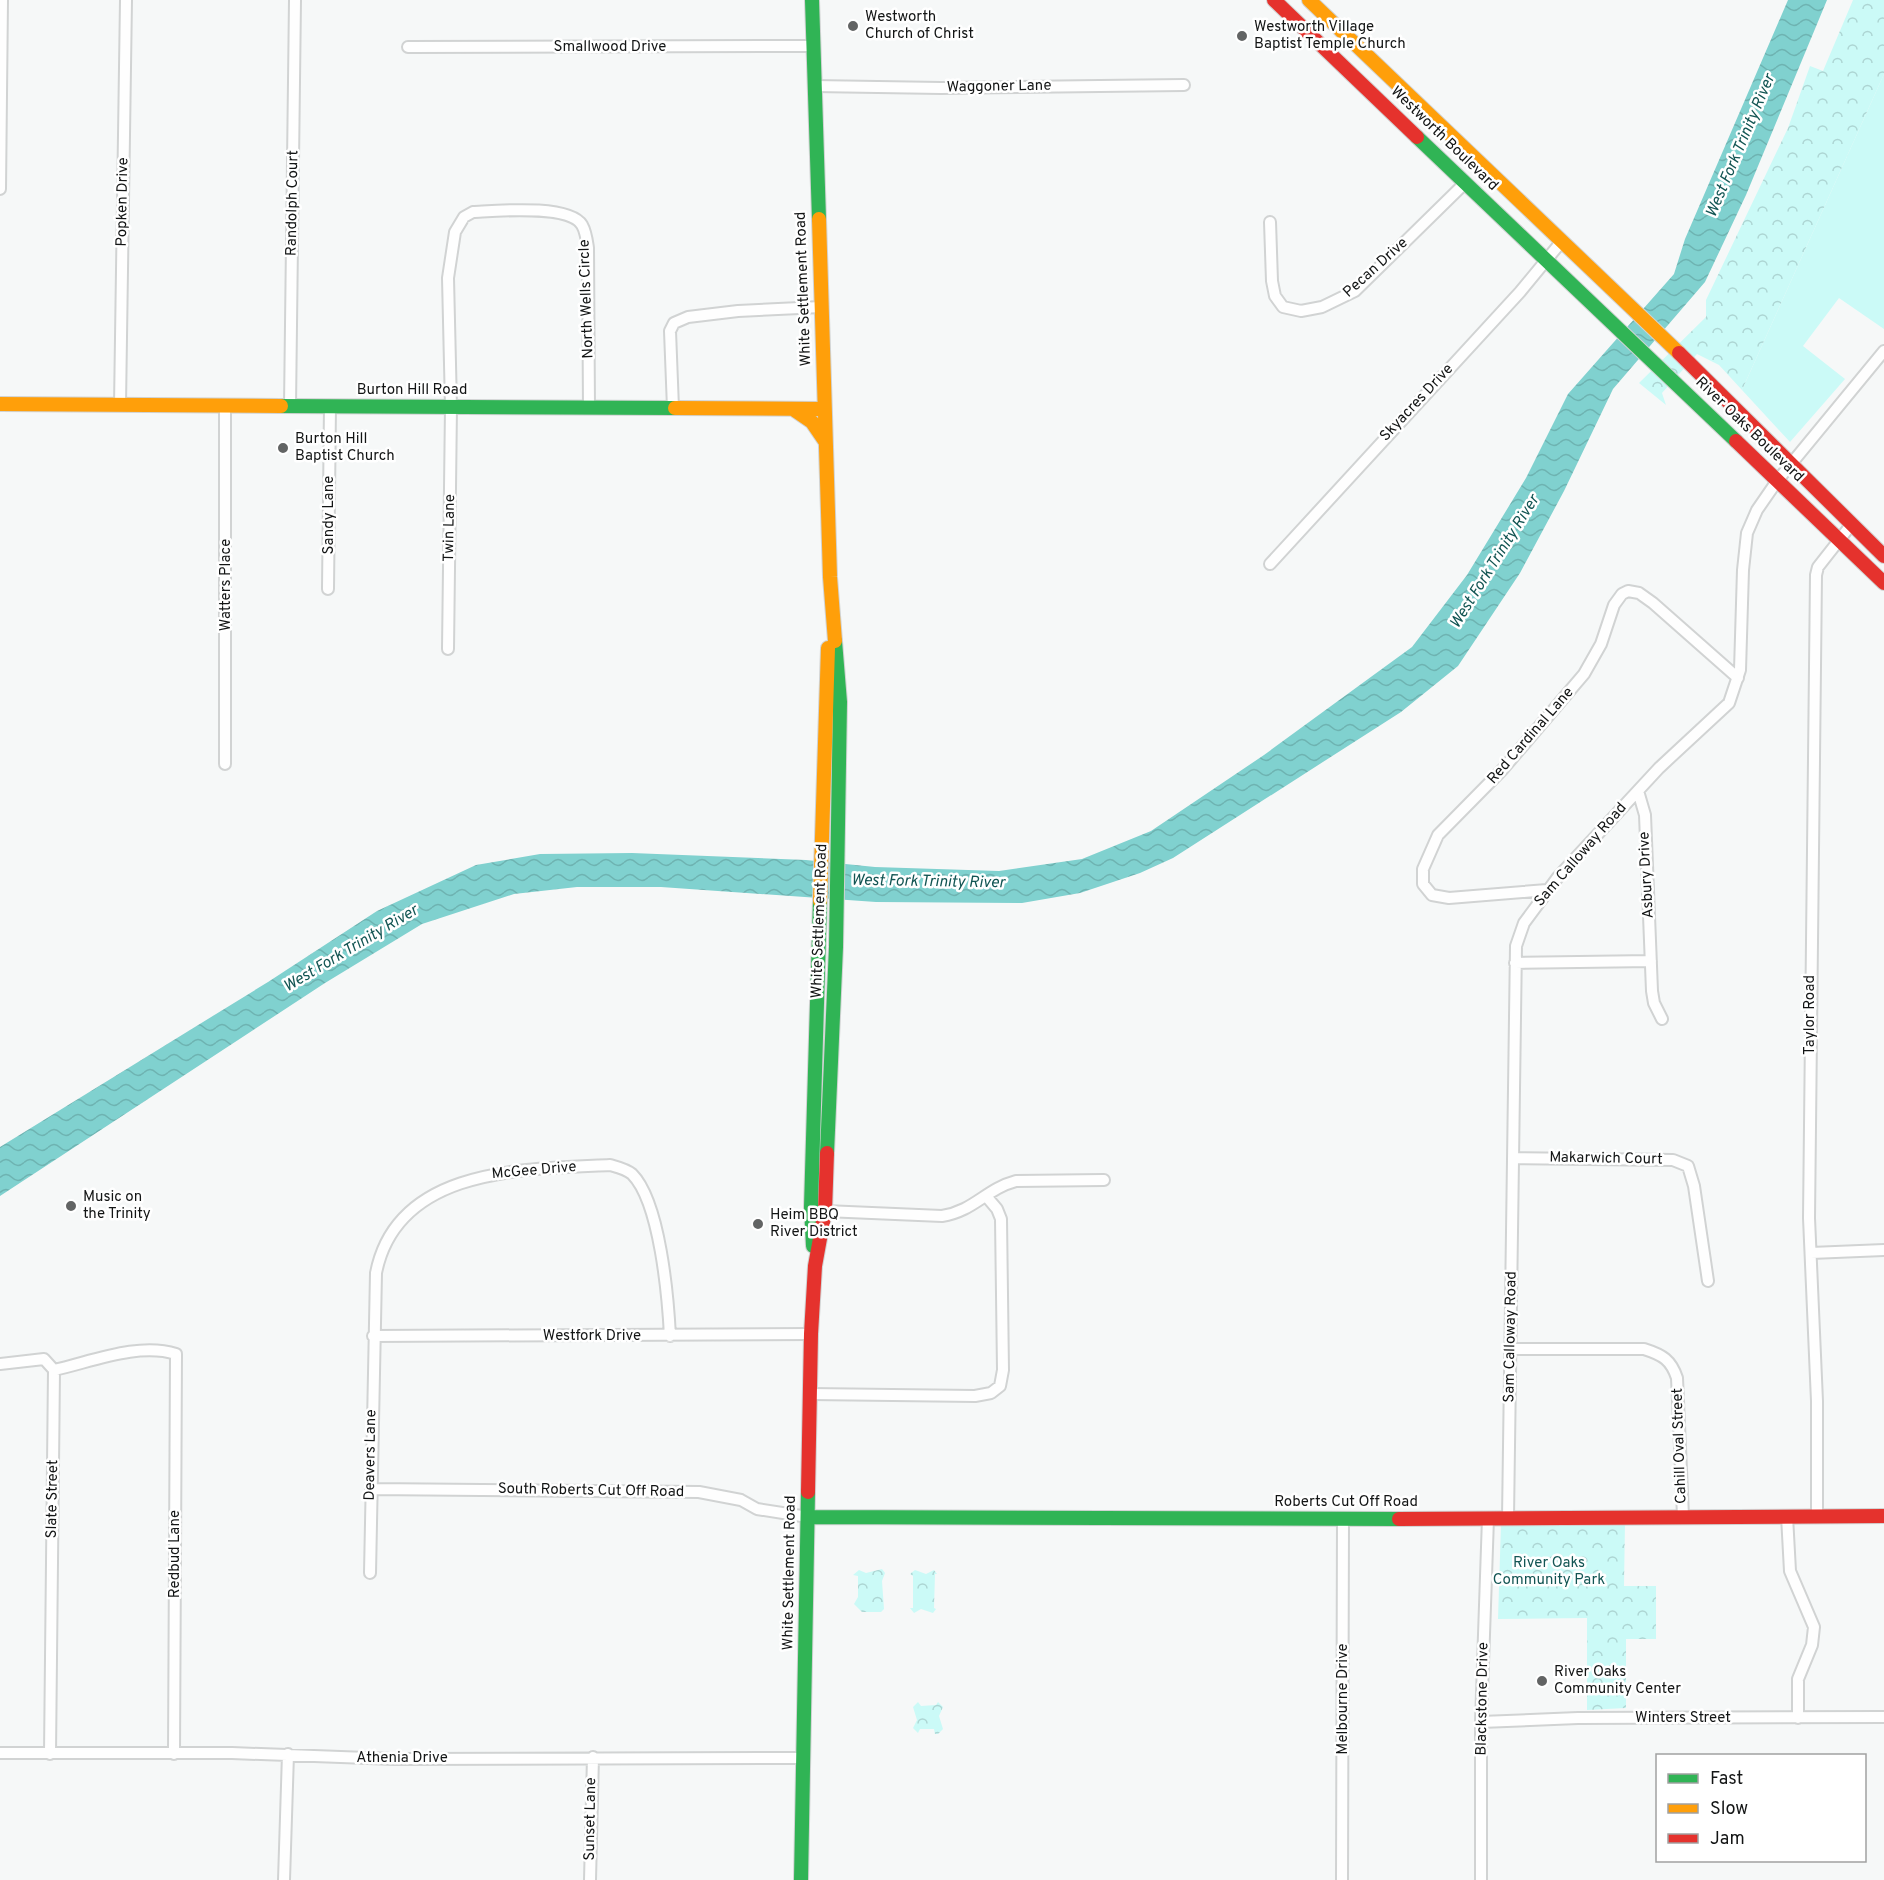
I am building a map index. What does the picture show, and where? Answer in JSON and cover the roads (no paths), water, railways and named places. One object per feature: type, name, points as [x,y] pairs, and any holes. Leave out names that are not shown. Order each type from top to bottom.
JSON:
[{"type":"main road","name":"White Settlement Road","points":[[812,0],[830,577],[840,702],[836,947],[819,1177],[811,1207],[815,1266]]},
{"type":"main road","name":"Westworth Boulevard","points":[[1276,0],[1591,301]]},
{"type":"main road","name":"Westworth Boulevard","points":[[1309,0],[1605,282]]},
{"type":"main road","name":"River Oaks Boulevard","points":[[1605,282],[1705,379],[1789,466],[1884,556]]},
{"type":"main road","name":"River Oaks Boulevard","points":[[1591,301],[1884,584]]},
{"type":"main road","name":"Burton Hill Road","points":[[0,404],[824,409]]},
{"type":"main road","points":[[794,409],[812,422],[825,441]]},
{"type":"main road","name":"White Settlement Road","points":[[801,1880],[811,1334],[815,1266],[825,1211],[819,1177],[823,822],[830,577]]},
{"type":"main road","name":"Roberts Cut Off Road","points":[[808,1517],[1343,1519],[1884,1516]]},
{"type":"street","points":[[0,189],[2,0]]},
{"type":"street","name":"Popken Drive","points":[[120,405],[126,0]]},
{"type":"street","name":"Randolph Court","points":[[290,406],[295,0]]},
{"type":"street","name":"Smallwood Drive","points":[[408,47],[812,46]]},
{"type":"street","name":"Waggoner Lane","points":[[813,86],[942,88],[1184,85]]},
{"type":"street","name":"Pecan Drive","points":[[1270,222],[1275,296],[1283,308],[1301,311],[1322,307],[1355,291],[1465,183]]},
{"type":"street","name":"North Wells Circle","points":[[455,232],[464,217],[472,212],[555,212],[569,215],[583,226],[588,248],[589,408]]},
{"type":"street","name":"Twin Lane","points":[[448,649],[451,407],[448,278],[455,232]]},
{"type":"street","name":"Skyacres Drive","points":[[1270,564],[1520,292],[1562,241]]},
{"type":"street","points":[[673,408],[670,331],[674,323],[688,317],[738,310],[821,307]]},
{"type":"street","name":"Sam Calloway Road","points":[[1508,1518],[1516,946],[1524,923],[1547,890],[1638,791],[1729,702],[1738,678],[1744,546],[1757,510],[1777,481],[1884,351]]},
{"type":"street","name":"Watters Place","points":[[225,405],[225,764]]},
{"type":"street","name":"Sandy Lane","points":[[328,589],[330,406]]},
{"type":"street","name":"Taylor Road","points":[[1817,1516],[1817,1401],[1811,1253],[1810,999],[1816,575],[1838,540],[1851,525]]},
{"type":"street","name":"Red Cardinal Lane","points":[[1547,890],[1449,898],[1432,895],[1423,884],[1423,869],[1438,835],[1503,769],[1584,674],[1601,644],[1614,605],[1622,594],[1628,591],[1639,593],[1653,603],[1738,678]]},
{"type":"street","name":"Asbury Drive","points":[[1638,791],[1645,815],[1654,1003],[1662,1019]]},
{"type":"street","points":[[1515,963],[1651,961]]},
{"type":"street","name":"Makarwich Court","points":[[1513,1158],[1673,1160],[1688,1166],[1694,1186],[1708,1281]]},
{"type":"street","name":"McGee Drive","points":[[374,1336],[376,1273],[379,1256],[399,1221],[433,1196],[456,1184],[490,1174],[610,1165],[631,1174],[644,1193],[661,1252],[670,1336]]},
{"type":"street","points":[[825,1211],[942,1216],[960,1213],[1002,1185],[1016,1182],[1104,1180]]},
{"type":"street","points":[[810,1394],[975,1396],[992,1394],[1000,1386],[1003,1370],[1001,1219],[997,1209],[986,1196]]},
{"type":"street","points":[[1811,1253],[1884,1250]]},
{"type":"street","name":"Westfork Drive","points":[[374,1336],[811,1334]]},
{"type":"street","name":"Deavers Lane","points":[[370,1573],[374,1336]]},
{"type":"street","name":"Cahill Oval Street","points":[[1510,1350],[1644,1349],[1661,1354],[1672,1364],[1677,1378],[1683,1516]]},
{"type":"street","name":"Redbud Lane","points":[[54,1370],[144,1350],[163,1350],[176,1354],[174,1754]]},
{"type":"street","points":[[0,1364],[44,1359],[54,1370]]},
{"type":"street","name":"Slate Street","points":[[50,1754],[54,1370]]},
{"type":"street","name":"South Roberts Cut Off Road","points":[[371,1489],[699,1492],[741,1500],[758,1509],[808,1517]]},
{"type":"street","points":[[1787,1516],[1790,1571],[1814,1627],[1812,1645],[1798,1679],[1798,1718]]},
{"type":"street","name":"Blackstone Drive","points":[[1482,1880],[1482,1722],[1488,1518]]},
{"type":"street","name":"Melbourne Drive","points":[[1342,1880],[1343,1519]]},
{"type":"street","name":"Winters Street","points":[[1482,1722],[1578,1718],[1884,1717]]},
{"type":"street","name":"Athenia Drive","points":[[0,1753],[288,1755],[394,1759],[804,1758]]},
{"type":"street","points":[[284,1880],[288,1755]]},
{"type":"street","name":"Sunset Lane","points":[[590,1880],[593,1757]]},
{"type":"water","name":"West Fork Trinity River","points":[[1788,0],[1827,0],[1746,195],[1705,282],[1613,389],[1564,491],[1520,573],[1458,666],[1401,712],[1173,858],[1140,873],[1080,893],[1022,903],[876,902],[661,887],[577,887],[514,894],[422,924],[325,983],[0,1196],[0,1147],[268,982],[377,911],[476,865],[540,854],[632,853],[806,860],[875,867],[999,871],[1082,859],[1151,831],[1264,755],[1412,647],[1467,575],[1526,478],[1568,394],[1674,274],[1685,239]]},
{"type":"place","name":"Westworth Church of Christ","points":[[853,26]]},
{"type":"place","name":"Westworth Village Baptist Temple Church","points":[[1242,36]]},
{"type":"place","name":"Burton Hill Baptist Church","points":[[283,448]]},
{"type":"place","name":"Music on the Trinity","points":[[71,1206]]},
{"type":"place","name":"Heim BBQ River District","points":[[758,1224]]},
{"type":"place","name":"River Oaks Community Center","points":[[1542,1681]]},
{"type":"park label","name":"River Oaks Community Park","points":[[1549,1572]]}]
